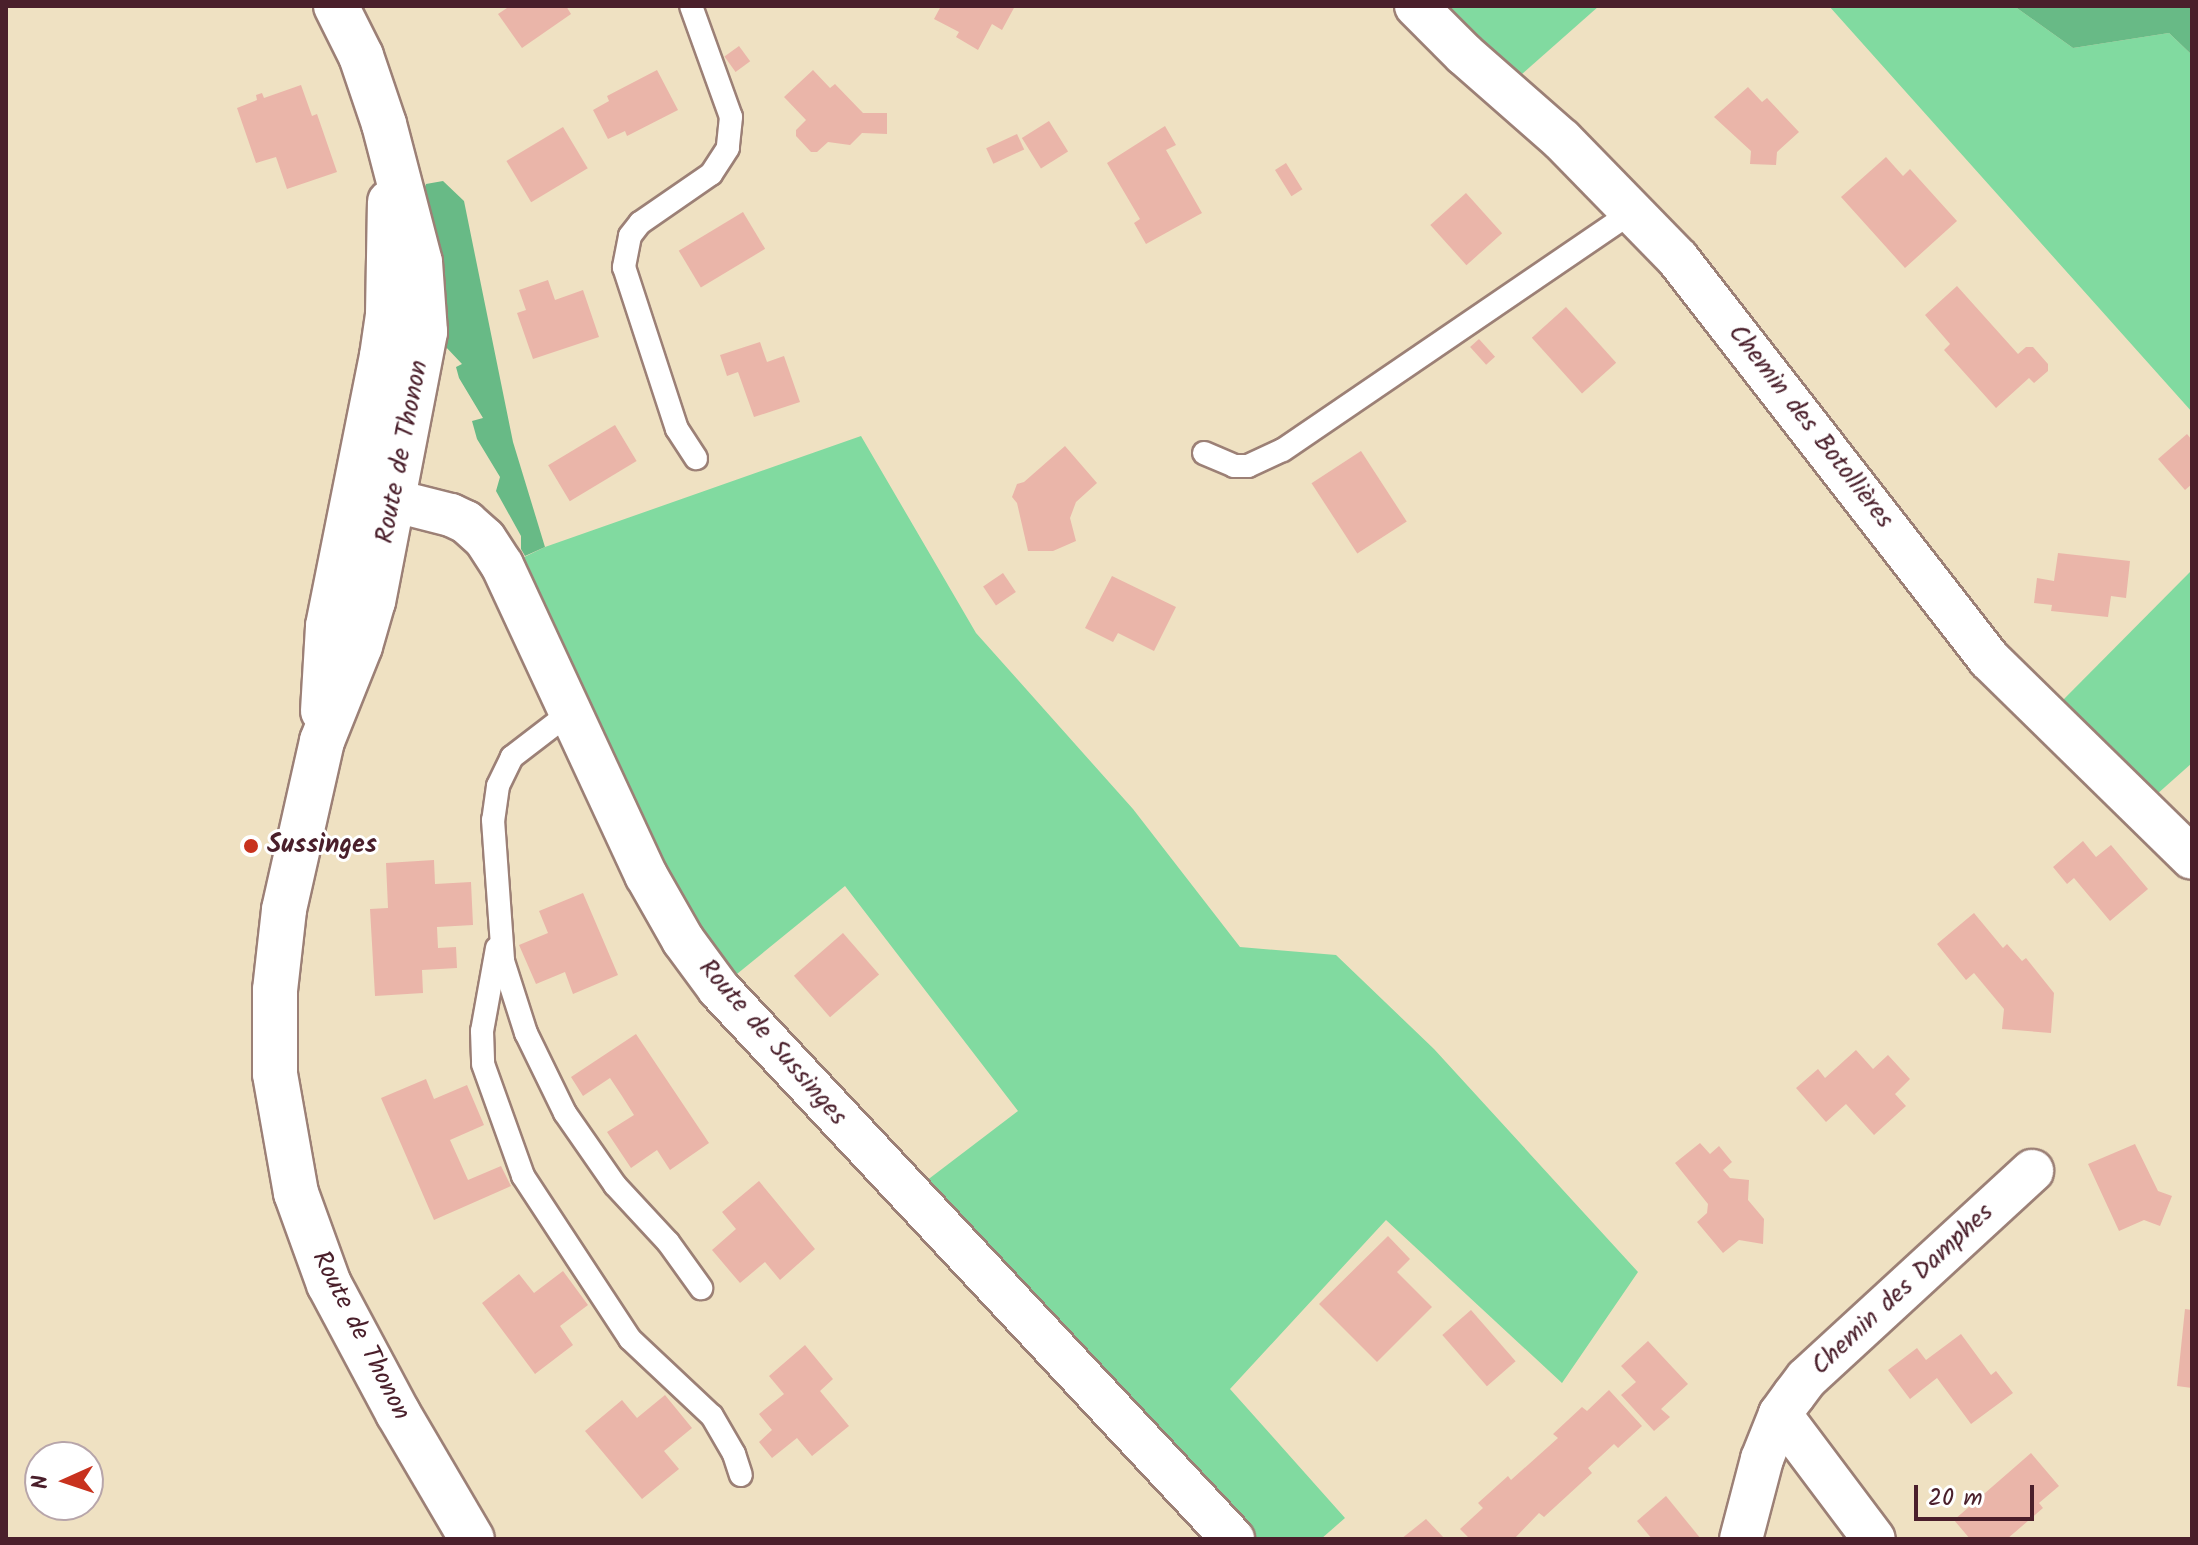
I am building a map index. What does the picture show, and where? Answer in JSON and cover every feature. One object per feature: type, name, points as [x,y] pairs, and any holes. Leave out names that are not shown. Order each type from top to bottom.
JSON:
[{"type":"main road","name":"Route de Thonon","points":[[336,6],[375,95],[417,247],[426,305],[424,349],[374,495],[367,625],[322,741],[284,910],[277,964],[274,1043],[283,1133],[305,1225],[356,1340],[472,1539]]},
{"type":"street","name":"Chemin des Botollières","points":[[1416,6],[1633,211],[1719,309],[1989,659],[2192,858]]},
{"type":"street","name":"Route de Sussinges","points":[[374,495],[451,515],[466,522],[485,539],[502,565],[568,714],[653,888],[683,940],[719,989],[1233,1539]]},
{"type":"street","name":"Chemin des Damphes","points":[[1741,1539],[1762,1459],[1780,1414],[1807,1378],[2032,1171]]},
{"type":"street","points":[[1780,1414],[1874,1539]]},
{"type":"lane","points":[[691,6],[731,117],[728,148],[711,174],[640,223],[630,236],[624,267],[677,429],[696,458]]},
{"type":"lane","points":[[1204,453],[1234,466],[1248,466],[1283,450],[1633,211]]},
{"type":"lane","points":[[568,714],[512,757],[498,786],[493,820],[499,935],[522,1022],[565,1113],[615,1185],[668,1242],[701,1288]]},
{"type":"lane","points":[[499,935],[482,1031],[482,1055],[488,1085],[523,1176],[630,1339],[712,1416],[729,1444],[741,1475]]},
{"type":"green space","points":[[1416,6],[1599,6],[1505,89]]},
{"type":"green space","points":[[1829,6],[2014,6],[2073,48],[2169,33],[2192,55],[2192,412]]},
{"type":"green space","points":[[2014,6],[2192,6],[2192,55],[2169,33],[2073,48]]},
{"type":"green space","points":[[443,181],[464,201],[513,442],[545,547],[525,556],[521,549],[521,536],[496,491],[500,477],[477,439],[472,421],[483,418],[459,378],[456,367],[462,364],[445,346],[443,304],[419,202],[426,184]]},
{"type":"green space","points":[[861,436],[976,633],[1133,809],[1240,947],[1336,955],[1434,1049],[1638,1272],[1562,1383],[1386,1220],[1230,1389],[1345,1518],[1321,1539],[1233,1539],[909,1194],[1018,1111],[845,886],[732,978],[684,908],[516,561],[545,547]]},
{"type":"green space","points":[[2192,570],[2192,763],[2156,795],[2062,701]]},
{"type":"building","points":[[510,6],[566,6],[571,14],[522,48],[498,14]]},
{"type":"building","points":[[941,6],[1015,6],[1002,30],[992,24],[978,50],[956,37],[959,32],[934,19]]},
{"type":"building","points":[[739,46],[750,61],[736,72],[724,57]]},
{"type":"building","points":[[657,70],[678,110],[627,136],[625,131],[608,139],[593,110],[609,101],[607,96]]},
{"type":"building","points":[[813,70],[830,88],[835,84],[863,113],[887,113],[887,134],[862,133],[850,145],[828,142],[817,152],[811,152],[796,136],[796,130],[806,120],[784,97]]},
{"type":"building","points":[[301,85],[312,116],[317,114],[337,172],[287,189],[276,157],[256,163],[237,108],[257,100],[256,95],[262,93],[264,98]]},
{"type":"building","points":[[1748,87],[1762,102],[1767,98],[1799,132],[1777,152],[1776,165],[1750,164],[1751,151],[1714,117]]},
{"type":"building","points":[[1049,121],[1068,152],[1041,168],[1022,138]]},
{"type":"building","points":[[1165,126],[1176,145],[1166,150],[1202,213],[1146,244],[1134,223],[1140,219],[1107,163]]},
{"type":"building","points":[[563,127],[588,168],[531,202],[506,161]]},
{"type":"building","points":[[1017,134],[1024,149],[993,164],[986,148]]},
{"type":"building","points":[[1886,157],[1903,176],[1910,169],[1957,221],[1905,268],[1841,197]]},
{"type":"building","points":[[1286,163],[1302,189],[1291,196],[1275,170]]},
{"type":"building","points":[[1466,193],[1502,233],[1466,265],[1430,225]]},
{"type":"building","points":[[743,212],[765,249],[701,287],[679,251]]},
{"type":"building","points":[[548,280],[555,300],[583,290],[599,337],[533,359],[517,313],[526,310],[519,290]]},
{"type":"building","points":[[1957,286],[2018,354],[2026,347],[2033,347],[2048,364],[2048,371],[2034,383],[2029,378],[1996,408],[1944,350],[1950,344],[1925,315]]},
{"type":"building","points":[[1566,307],[1616,363],[1582,394],[1532,338]]},
{"type":"building","points":[[1479,339],[1495,357],[1486,365],[1470,347]]},
{"type":"building","points":[[760,342],[767,362],[784,356],[800,402],[754,417],[738,372],[727,376],[720,355]]},
{"type":"building","points":[[615,425],[637,461],[570,501],[548,465]]},
{"type":"building","points":[[2187,434],[2192,440],[2192,484],[2185,490],[2158,459]]},
{"type":"building","points":[[1065,446],[1097,483],[1076,502],[1070,518],[1076,541],[1053,551],[1028,551],[1017,503],[1012,497],[1017,484],[1024,482]]},
{"type":"building","points":[[1361,451],[1407,521],[1357,554],[1312,483]]},
{"type":"building","points":[[2058,553],[2130,561],[2126,598],[2111,596],[2108,617],[2051,611],[2052,605],[2034,603],[2037,578],[2054,581]]},
{"type":"building","points":[[1003,573],[1016,592],[996,605],[983,586]]},
{"type":"building","points":[[1112,576],[1176,607],[1154,651],[1118,633],[1113,642],[1085,628]]},
{"type":"building","points":[[2083,841],[2096,857],[2111,845],[2148,889],[2110,921],[2074,878],[2067,884],[2053,867]]},
{"type":"building","points":[[434,860],[435,884],[471,882],[473,925],[437,927],[438,948],[456,947],[457,968],[422,970],[423,993],[375,996],[370,909],[388,908],[386,863]]},
{"type":"building","points":[[583,893],[618,975],[573,994],[565,972],[536,984],[519,945],[548,933],[539,911]]},
{"type":"building","points":[[1974,913],[2003,948],[2007,944],[2022,961],[2026,958],[2054,993],[2051,1033],[2002,1029],[2004,1009],[1974,973],[1966,980],[1937,944]]},
{"type":"building","points":[[843,933],[879,975],[830,1017],[794,976]]},
{"type":"building","points":[[636,1034],[709,1143],[670,1170],[657,1150],[631,1168],[607,1132],[634,1115],[610,1078],[583,1096],[571,1077]]},
{"type":"building","points":[[1856,1050],[1873,1069],[1888,1055],[1910,1079],[1895,1094],[1906,1106],[1874,1135],[1846,1104],[1826,1122],[1796,1088],[1818,1069],[1825,1078]]},
{"type":"building","points":[[426,1079],[434,1099],[467,1085],[484,1125],[450,1140],[468,1180],[501,1166],[511,1186],[434,1220],[381,1098]]},
{"type":"building","points":[[1700,1143],[1710,1154],[1719,1146],[1732,1162],[1723,1170],[1730,1178],[1749,1180],[1748,1200],[1764,1219],[1763,1244],[1739,1240],[1723,1253],[1697,1222],[1707,1213],[1708,1204],[1675,1163]]},
{"type":"building","points":[[2135,1144],[2158,1191],[2172,1196],[2160,1226],[2144,1220],[2119,1231],[2088,1164]]},
{"type":"building","points":[[759,1181],[815,1249],[780,1280],[765,1262],[740,1283],[712,1250],[736,1229],[722,1212]]},
{"type":"building","points":[[1388,1236],[1410,1259],[1397,1272],[1432,1307],[1377,1362],[1319,1304]]},
{"type":"building","points":[[563,1271],[588,1305],[560,1326],[573,1345],[535,1374],[482,1303],[519,1274],[534,1293]]},
{"type":"building","points":[[2185,1309],[2192,1310],[2192,1388],[2177,1386]]},
{"type":"building","points":[[1471,1310],[1516,1361],[1487,1386],[1442,1335]]},
{"type":"building","points":[[1961,1334],[1991,1375],[1996,1371],[2013,1393],[1971,1424],[1937,1378],[1910,1399],[1888,1370],[1917,1348],[1926,1360]]},
{"type":"building","points":[[1648,1341],[1688,1384],[1661,1409],[1670,1417],[1654,1431],[1621,1395],[1636,1382],[1621,1366]]},
{"type":"building","points":[[805,1345],[833,1379],[820,1391],[849,1426],[812,1456],[797,1438],[772,1458],[759,1442],[772,1430],[759,1414],[784,1394],[769,1376]]},
{"type":"building","points":[[1609,1390],[1642,1426],[1618,1448],[1614,1444],[1588,1468],[1592,1473],[1544,1517],[1539,1513],[1514,1539],[1470,1539],[1460,1529],[1483,1508],[1478,1503],[1508,1476],[1511,1480],[1558,1438],[1553,1434],[1582,1407],[1587,1411]]},
{"type":"building","points":[[665,1395],[692,1428],[664,1451],[679,1469],[642,1499],[585,1431],[622,1400],[637,1418]]},
{"type":"building","points":[[2031,1453],[2059,1486],[2039,1503],[2043,1508],[2007,1539],[1970,1539],[1954,1520]]},
{"type":"building","points":[[1666,1496],[1701,1539],[1652,1539],[1637,1521]]},
{"type":"building","points":[[1426,1519],[1445,1539],[1401,1539]]},
{"type":"place","name":"Sussinges","points":[[251,846]]}]
